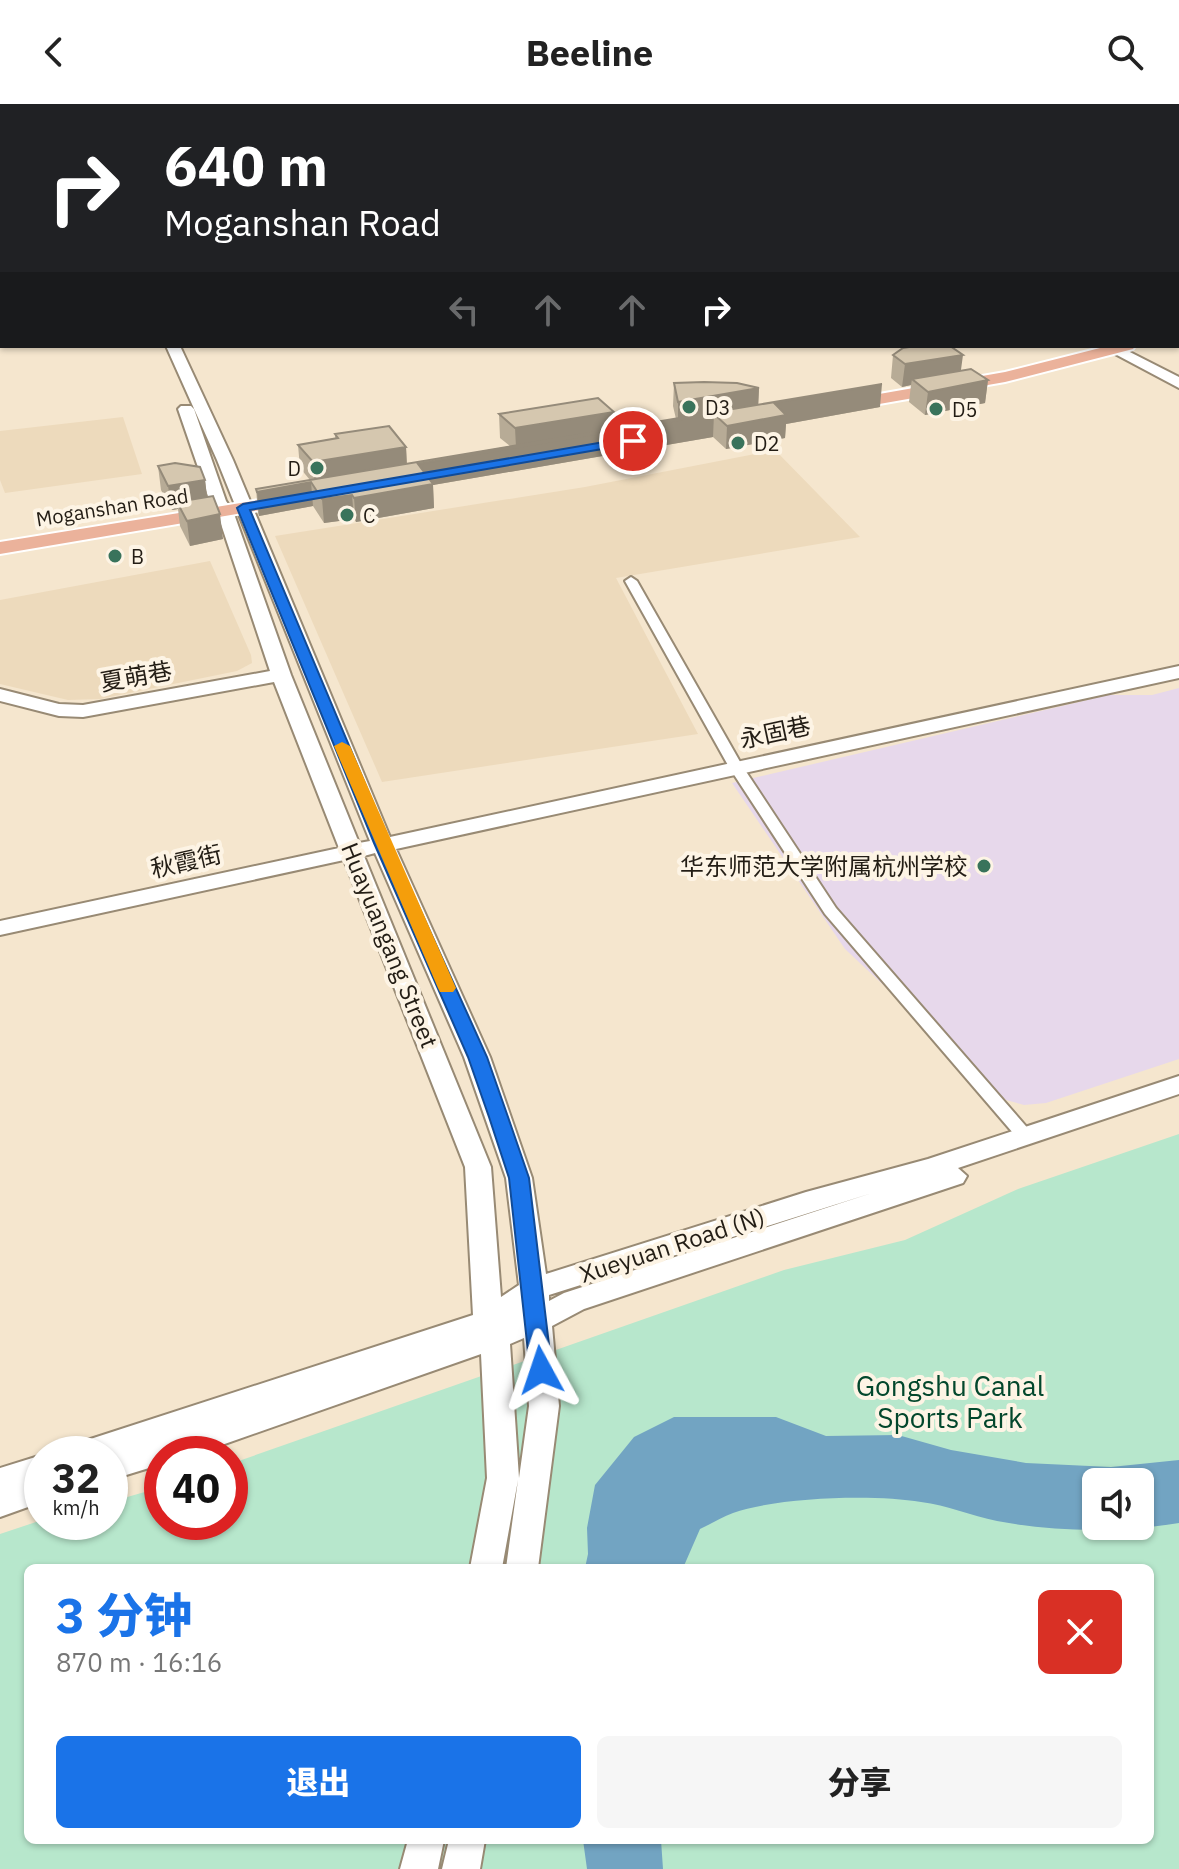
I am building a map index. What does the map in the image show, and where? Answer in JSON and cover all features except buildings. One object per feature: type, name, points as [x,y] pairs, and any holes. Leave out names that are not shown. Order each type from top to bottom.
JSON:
[{"type":"main road","points":[[1081,348],[827,404],[983,381],[1116,348]]},
{"type":"main road","name":"Moganshan Road","points":[[0,548],[301,493]]},
{"type":"main road","name":"Moganshan Road","points":[[0,540],[231,505]]},
{"type":"street","name":"Huayuangang Street","points":[[158,348],[477,1057],[519,1178],[534,1289],[544,1406],[523,1564]]},
{"type":"street","name":"Huayuangang Street","points":[[174,348],[225,460],[231,505],[281,675],[478,1167],[503,1478],[487,1564]]},
{"type":"street","points":[[1122,348],[1179,374]]},
{"type":"street","points":[[1122,348],[1179,383]]},
{"type":"street","points":[[631,581],[736,767],[837,921],[1025,1136]]},
{"type":"street","name":"永固巷","points":[[382,843],[1179,672]]},
{"type":"street","name":"夏萌巷","points":[[0,695],[59,710],[83,711],[281,675]]},
{"type":"street","name":"秋霞街","points":[[0,928],[382,843]]},
{"type":"street","name":"Xueyuan Road (N)","points":[[128,1462],[216,1435],[492,1330],[534,1289],[1179,1085]]},
{"type":"street","name":"Xueyuan Road (N)","points":[[128,1440],[492,1330],[537,1321],[574,1301],[1179,1102]]},
{"type":"street","points":[[0,1481],[24,1474]]},
{"type":"street","points":[[0,1504],[24,1495]]},
{"type":"street","points":[[419,1869],[425,1844]]},
{"type":"street","points":[[461,1869],[466,1844]]},
{"type":"shaded area","points":[[123,417],[142,474],[5,493],[0,480],[0,431]]},
{"type":"shaded area","points":[[775,450],[860,537],[616,578],[698,734],[382,782],[275,536],[585,487]]},
{"type":"shaded area","points":[[210,561],[252,663],[237,671],[100,699],[68,700],[0,684],[0,600]]},
{"type":"shaded area","name":"华东师范大学附属杭州学校","points":[[1179,688],[1179,1059],[1046,1103],[1024,1105],[1006,1100],[845,949],[732,783],[1109,695],[1152,695]]},
{"type":"green space","name":"Gongshu Canal Sports Park","points":[[1179,1134],[1179,1869],[0,1869],[0,1534],[24,1526],[24,1540],[128,1540],[128,1497],[144,1492],[144,1540],[248,1540],[248,1458],[784,1270],[905,1240],[1018,1189]]},
{"type":"water","points":[[674,1417],[776,1417],[826,1436],[898,1435],[951,1450],[1026,1463],[1111,1467],[1179,1460],[1179,1523],[1154,1526],[1154,1468],[1082,1468],[1082,1529],[1019,1525],[901,1500],[800,1500],[733,1513],[700,1529],[685,1564],[586,1564],[587,1528],[595,1485],[634,1437]]},
{"type":"water","points":[[584,1844],[661,1844],[663,1869],[587,1869]]},
{"type":"slow traffic","points":[[342,746],[447,988]]},
{"type":"place","name":"D3","points":[[689,407]]},
{"type":"place","name":"D5","points":[[936,409]]},
{"type":"place","name":"D2","points":[[738,443]]},
{"type":"place","name":"D","points":[[317,468]]},
{"type":"place","name":"C","points":[[347,515]]},
{"type":"place","name":"B","points":[[115,556]]},
{"type":"place","name":"华东师范大学附属杭州学校","points":[[984,866]]},
{"type":"route","points":[[541,1370],[519,1178],[498,1117],[477,1057],[382,843],[243,508],[633,441]]}]
